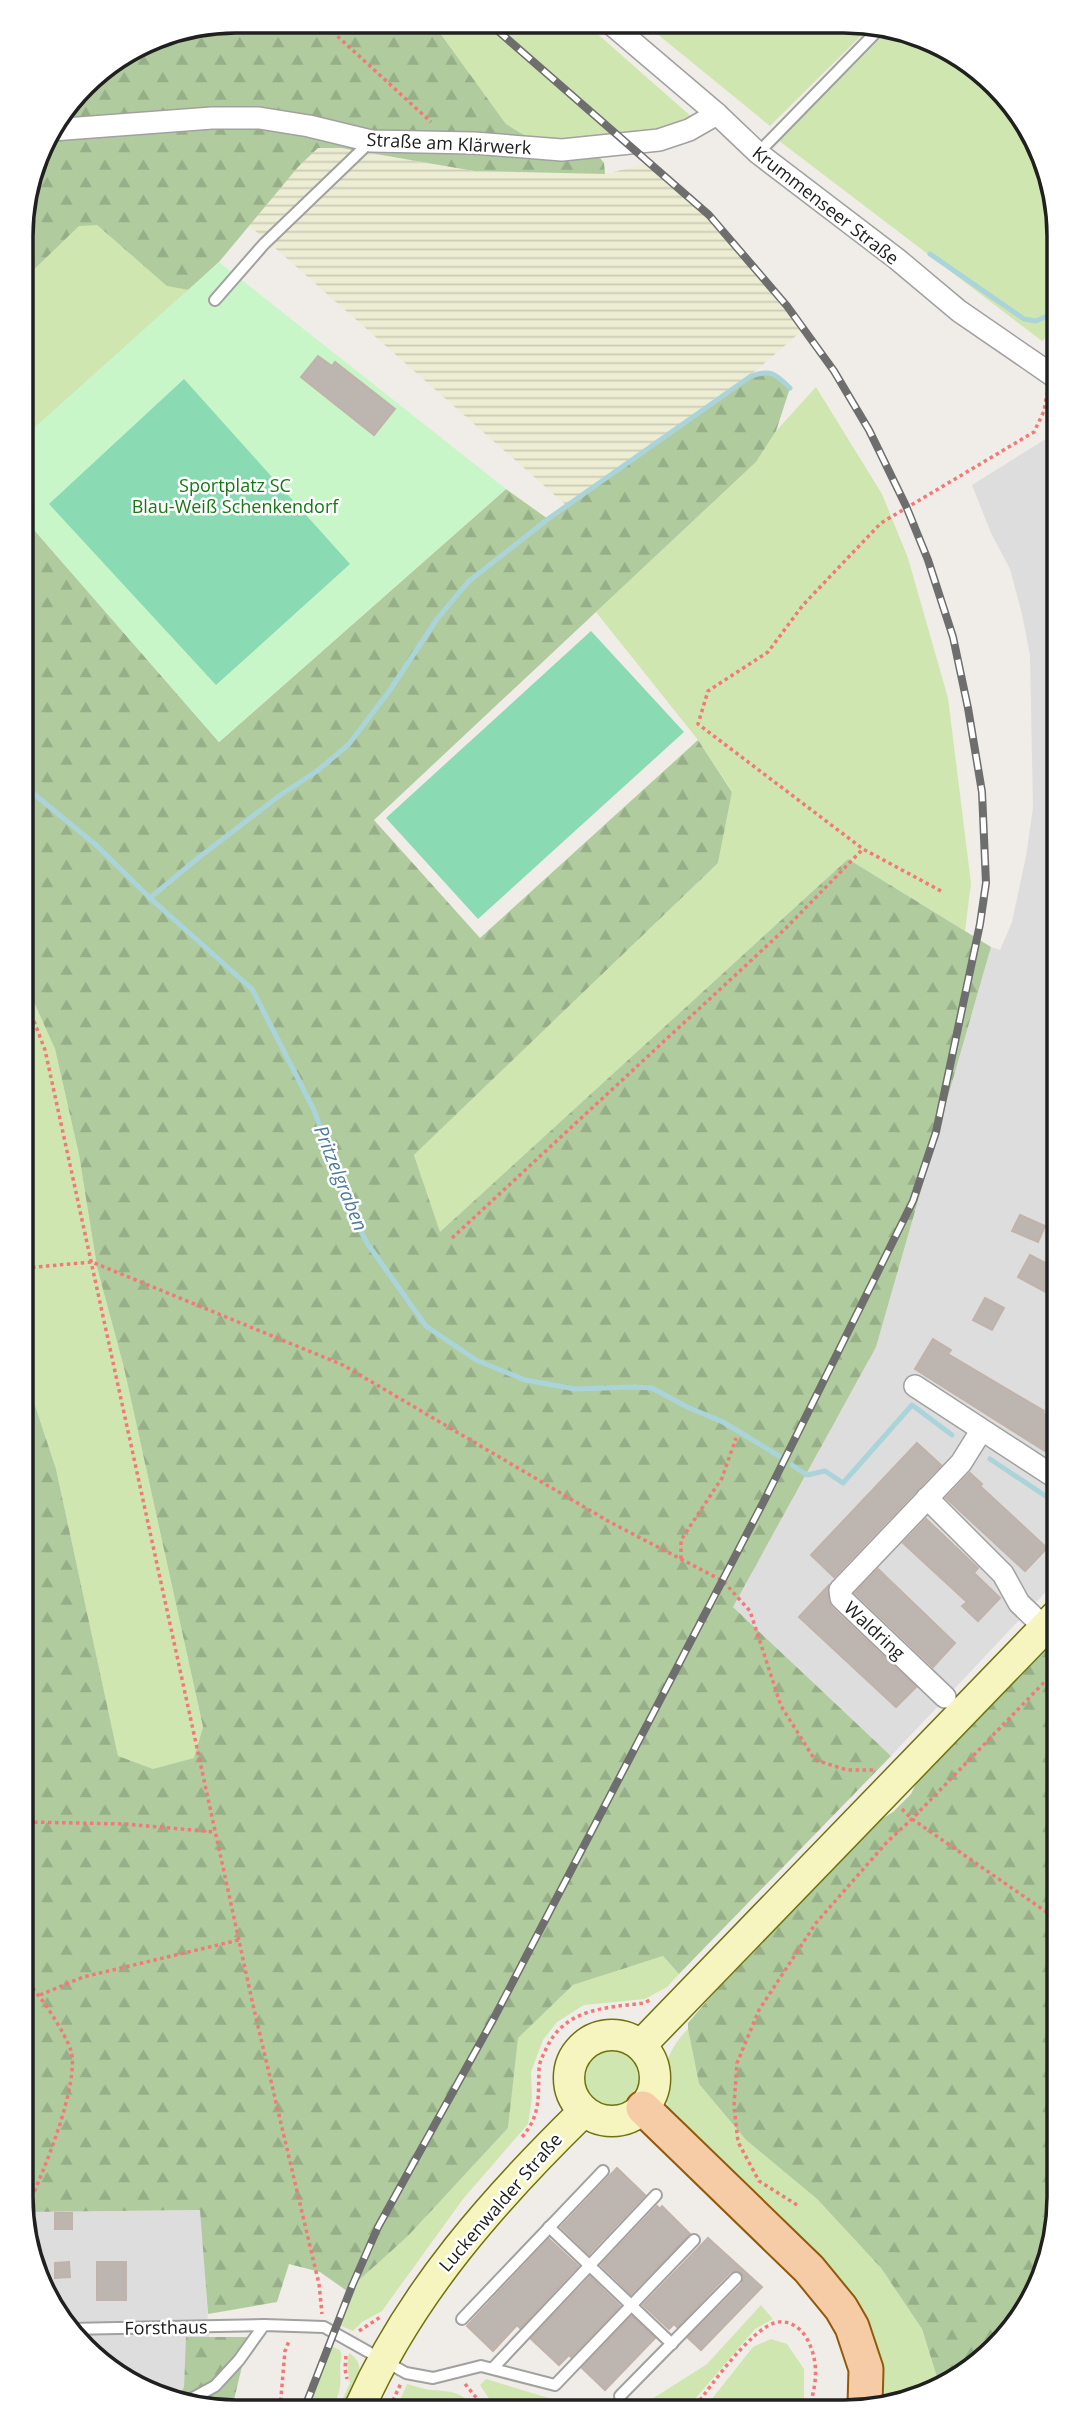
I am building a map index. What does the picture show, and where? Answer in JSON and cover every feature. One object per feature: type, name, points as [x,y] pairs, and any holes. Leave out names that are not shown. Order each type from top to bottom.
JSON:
[{"type":"main road","points":[[641,2045],[883,1782],[927,1750],[1046,1627]]},
{"type":"main road","points":[[616,2034],[641,2045],[650,2056],[655,2069],[651,2096],[643,2108],[633,2116],[608,2121],[595,2118],[584,2111],[575,2100],[569,2081],[572,2060],[579,2049],[590,2040],[616,2034]]},
{"type":"main road","points":[[643,2108],[809,2269],[841,2308],[852,2327],[866,2369],[865,2398]]},
{"type":"main road","name":"Luckenwalder Straße","points":[[354,2394],[395,2366],[433,2279],[518,2178],[584,2111]]},
{"type":"street","name":"Krummenseer Straße","points":[[622,33],[717,114],[758,153],[897,259],[958,311],[1047,371]]},
{"type":"street","name":"Straße am Klärwerk","points":[[64,129],[212,118],[259,118],[309,126],[372,141],[453,142],[562,150],[659,140],[689,130],[717,114]]},
{"type":"street","points":[[915,1386],[1046,1472]]},
{"type":"street","name":"Waldring","points":[[945,1697],[841,1598],[839,1590],[961,1463],[981,1430]]},
{"type":"street","points":[[927,1498],[1003,1574],[1019,1603],[1046,1619]]},
{"type":"lane","points":[[758,153],[873,35]]},
{"type":"lane","points":[[215,300],[264,244],[372,141]]},
{"type":"lane","points":[[463,2319],[603,2171]]},
{"type":"lane","points":[[493,2368],[656,2195]]},
{"type":"lane","points":[[549,2227],[672,2344]]},
{"type":"lane","points":[[395,2366],[433,2378],[481,2366],[555,2385],[694,2240]]},
{"type":"lane","points":[[620,2396],[736,2278]]},
{"type":"lane","points":[[197,2396],[215,2386],[239,2360],[264,2325]]},
{"type":"lane","name":"Forsthaus","points":[[83,2329],[264,2325],[324,2327],[395,2366]]},
{"type":"path","points":[[335,34],[453,142]]},
{"type":"path","points":[[941,891],[863,849],[698,724],[708,691],[768,652],[803,605],[881,523],[1034,432],[1044,411],[1047,396]]},
{"type":"path","points":[[452,1238],[785,929],[863,849]]},
{"type":"path","points":[[34,1020],[45,1050],[215,1832],[319,2284],[324,2327]]},
{"type":"path","points":[[33,1267],[92,1262],[343,1364],[608,1521],[723,1581],[750,1611],[781,1706],[815,1760],[883,1782],[912,1819],[1046,1912]]},
{"type":"path","points":[[681,1559],[681,1540],[722,1478],[736,1438]]},
{"type":"path","points":[[797,2206],[759,2181],[738,2142],[734,2105],[737,2063],[759,2010],[816,1923],[887,1842],[1046,1680]]},
{"type":"path","points":[[33,1822],[125,1824],[215,1832]]},
{"type":"path","points":[[40,1995],[83,1977],[239,1940]]},
{"type":"path","points":[[33,1989],[40,1995],[71,2052],[71,2091],[33,2192]]},
{"type":"path","points":[[517,2143],[533,2124],[539,2098],[539,2065],[550,2041],[562,2025],[582,2012],[644,2003],[653,1999]]},
{"type":"path","points":[[354,2394],[345,2370],[345,2357],[358,2331],[383,2315]]},
{"type":"path","points":[[700,2400],[716,2378],[759,2332],[775,2322],[791,2323],[802,2332],[809,2343],[816,2360],[815,2388],[811,2400]]},
{"type":"path","points":[[281,2400],[285,2351],[290,2336],[304,2326]]},
{"type":"path","points":[[391,2400],[395,2366]]},
{"type":"path","points":[[456,2372],[478,2400]]},
{"type":"shaded area","points":[[1047,438],[1046,1591],[891,1756],[733,1607],[876,1347],[991,947],[1000,950],[1012,922],[1033,808],[1030,655],[1010,569],[991,533],[972,485]]},
{"type":"shaded area","points":[[201,2210],[209,2337],[187,2337],[184,2387],[181,2392],[135,2373],[113,2358],[75,2320],[49,2275],[40,2250],[34,2212]]},
{"type":"green space","points":[[597,33],[693,118],[674,129],[561,140],[526,137],[506,124],[440,34]]},
{"type":"green space","points":[[656,33],[863,34],[770,126]]},
{"type":"green space","points":[[223,34],[440,34],[506,124],[527,137],[585,139],[604,163],[605,174],[474,171],[341,148],[318,148],[298,167],[219,262],[189,290],[167,286],[97,225],[79,226],[34,269],[34,223],[40,183],[54,146],[67,123],[93,93],[123,67],[158,49],[196,37]]},
{"type":"green space","points":[[882,37],[934,54],[957,67],[996,102],[1013,123],[1040,183],[1047,236],[1047,337],[1042,341],[778,140]]},
{"type":"green space","points":[[318,148],[341,148],[474,171],[605,174],[650,163],[709,215],[752,263],[804,329],[746,379],[567,506],[249,225],[298,167]]},
{"type":"green space","points":[[79,225],[97,225],[167,285],[189,290],[34,428],[34,269]]},
{"type":"green space","name":"Sportplatz SC Blau-Weiß Schenkendorf","points":[[219,262],[506,489],[219,742],[34,530],[34,428]]},
{"type":"green space","points":[[764,371],[775,374],[790,388],[776,431],[756,462],[374,820],[480,938],[698,740],[732,792],[718,863],[414,1155],[440,1232],[848,859],[991,947],[876,1347],[733,1607],[891,1756],[679,1974],[663,1956],[573,1985],[518,2038],[508,2128],[408,2236],[347,2291],[320,2272],[289,2264],[277,2302],[208,2314],[200,2210],[34,2212],[33,1400],[56,1469],[118,1756],[153,1769],[194,1758],[203,1727],[124,1368],[97,1267],[79,1155],[55,1049],[34,1001],[34,530],[219,742],[506,489],[548,519],[751,376]]},
{"type":"green space","points":[[184,379],[350,564],[216,685],[49,504]]},
{"type":"green space","points":[[816,387],[882,494],[908,558],[948,698],[971,883],[965,931],[848,859],[440,1233],[414,1155],[718,863],[732,791],[698,740],[596,612],[756,462],[776,431]]},
{"type":"green space","points":[[591,631],[684,732],[478,919],[386,818]]},
{"type":"green space","points":[[34,1001],[55,1049],[79,1155],[97,1267],[124,1368],[203,1727],[195,1758],[153,1770],[118,1757],[56,1469],[33,1400]]},
{"type":"green space","points":[[1046,1642],[1045,2224],[1031,2275],[1005,2320],[967,2358],[937,2377],[922,2329],[881,2268],[817,2199],[746,2140],[699,2084],[688,2029],[688,2023],[765,1933],[864,1830],[893,1812],[911,1794],[923,1769]]},
{"type":"green space","points":[[663,1956],[679,1974],[667,1987],[645,1999],[584,2005],[557,2022],[543,2040],[531,2072],[532,2098],[528,2124],[463,2199],[382,2311],[362,2322],[353,2331],[339,2325],[358,2281],[408,2236],[508,2128],[517,2038],[573,1985]]},
{"type":"green space","points":[[688,2029],[699,2084],[746,2140],[817,2199],[881,2268],[922,2329],[937,2377],[897,2393],[881,2396],[881,2363],[671,2114],[664,2091],[665,2068],[680,2038]]},
{"type":"green space","points":[[606,2048],[618,2048],[634,2057],[641,2067],[641,2091],[634,2101],[618,2110],[606,2110],[595,2105],[586,2096],[581,2085],[581,2073],[586,2062],[595,2053]]},
{"type":"green space","points":[[761,2305],[773,2319],[755,2329],[694,2400],[650,2400],[707,2364]]},
{"type":"green space","points":[[186,2337],[249,2337],[234,2400],[196,2396],[181,2392],[184,2387]]},
{"type":"green space","points":[[771,2339],[787,2344],[804,2369],[804,2400],[711,2400],[753,2347]]},
{"type":"green space","points":[[331,2346],[340,2350],[340,2384],[336,2400],[312,2400]]},
{"type":"green space","points":[[349,2353],[355,2358],[360,2372],[349,2400],[342,2400],[350,2383],[347,2364]]},
{"type":"green space","points":[[486,2379],[555,2400],[490,2400],[480,2385]]},
{"type":"green space","points":[[407,2384],[454,2393],[467,2400],[400,2400]]},
{"type":"building","points":[[318,356],[332,366],[335,362],[395,409],[374,435],[301,377]]},
{"type":"building","points":[[1020,1215],[1045,1226],[1038,1242],[1012,1231]]},
{"type":"building","points":[[1030,1255],[1046,1264],[1046,1292],[1018,1277]]},
{"type":"building","points":[[985,1298],[1004,1308],[992,1330],[973,1320]]},
{"type":"building","points":[[933,1339],[951,1350],[948,1354],[1044,1411],[1046,1415],[1046,1452],[915,1369]]},
{"type":"building","points":[[917,1443],[941,1465],[834,1577],[811,1555]]},
{"type":"building","points":[[970,1473],[982,1484],[980,1486],[1046,1549],[1025,1571],[946,1498]]},
{"type":"building","points":[[926,1519],[978,1568],[974,1573],[1000,1598],[978,1621],[962,1606],[967,1602],[903,1543]]},
{"type":"building","points":[[878,1569],[955,1643],[933,1667],[855,1593]]},
{"type":"building","points":[[828,1586],[828,1600],[832,1608],[916,1687],[896,1707],[799,1617]]},
{"type":"building","points":[[617,2168],[645,2195],[589,2254],[561,2227]]},
{"type":"building","points":[[657,2206],[660,2209],[662,2206],[690,2234],[631,2294],[601,2265]]},
{"type":"building","points":[[55,2213],[72,2213],[72,2229],[55,2229]]},
{"type":"building","points":[[708,2238],[762,2287],[701,2350],[688,2338],[742,2284],[744,2277],[741,2272],[730,2272],[677,2327],[674,2324],[669,2329],[643,2305]]},
{"type":"building","points":[[549,2239],[578,2266],[520,2328],[517,2325],[493,2351],[467,2326]]},
{"type":"building","points":[[69,2262],[70,2277],[55,2278],[55,2263]]},
{"type":"building","points":[[97,2262],[126,2262],[126,2300],[97,2300]]},
{"type":"building","points":[[590,2277],[620,2306],[571,2357],[569,2355],[559,2365],[531,2339]]},
{"type":"building","points":[[632,2316],[655,2338],[605,2390],[582,2368]]},
{"type":"waterway","points":[[930,254],[1024,319],[1036,321],[1047,316]]},
{"type":"waterway","points":[[150,898],[198,858],[279,796],[317,771],[349,744],[390,690],[437,619],[468,582],[548,519],[751,376],[773,374],[790,388]]},
{"type":"waterway","name":"Pritzelgraben","points":[[34,794],[96,845],[150,898],[252,989],[314,1110],[349,1208],[367,1243],[426,1326],[476,1360],[525,1380],[575,1389],[652,1388],[723,1422],[779,1456]]},
{"type":"waterway","name":"Pritzelgraben","points":[[792,1465],[807,1475],[825,1471],[843,1483],[912,1405],[952,1435]]},
{"type":"waterway","name":"Pritzelgraben","points":[[990,1459],[1046,1497]]},
{"type":"railway","points":[[308,2400],[378,2227],[495,2016],[765,1499],[913,1201],[936,1132],[980,924],[986,883],[982,792],[953,637],[928,560],[906,506],[869,430],[834,371],[787,306],[709,215],[501,34]]}]
